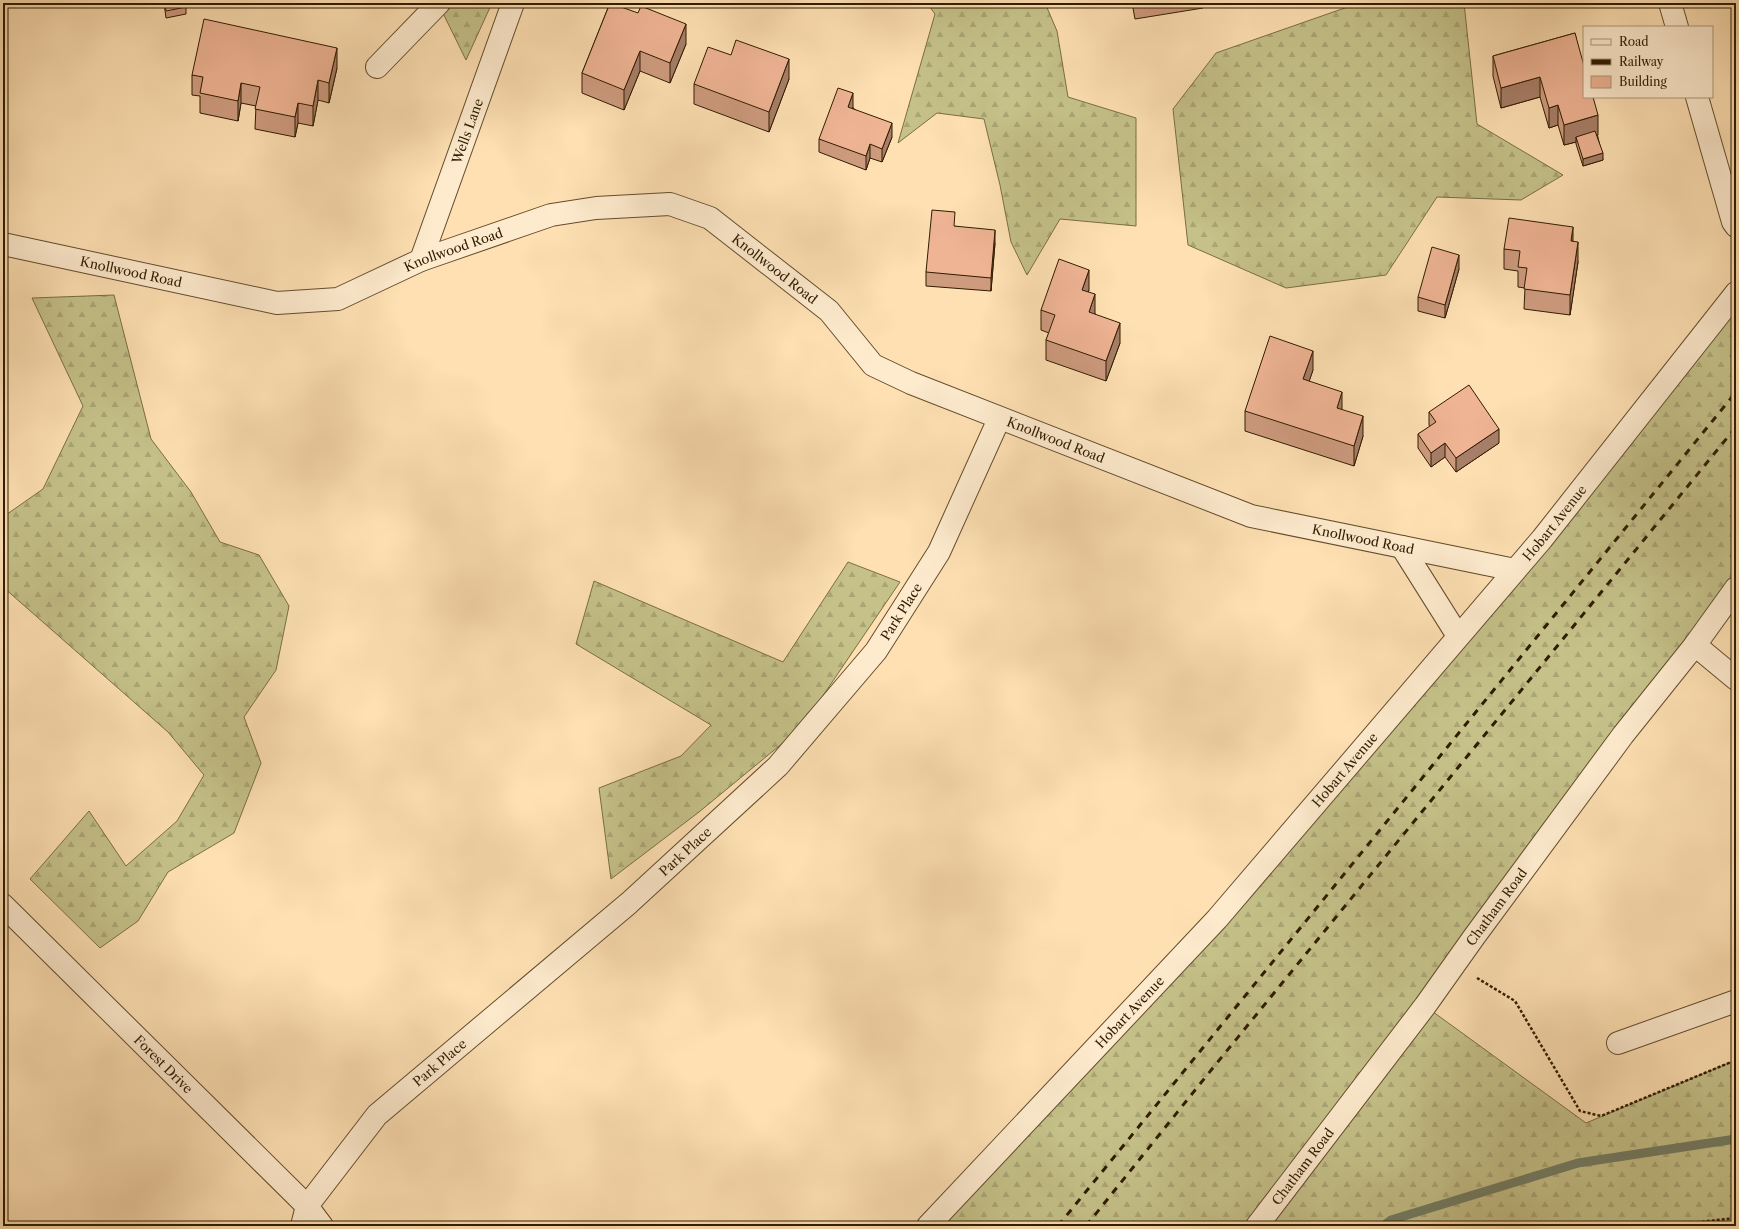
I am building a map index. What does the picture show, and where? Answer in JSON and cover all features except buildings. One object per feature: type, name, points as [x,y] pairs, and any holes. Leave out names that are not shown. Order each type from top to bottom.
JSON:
[{"type":"street","points":[[377,67],[439,3]]},
{"type":"street","name":"Wells Lane","points":[[421,260],[513,3]]},
{"type":"street","points":[[1670,3],[1677,26]]},
{"type":"street","points":[[1697,98],[1733,222],[1736,226]]},
{"type":"street","name":"Knollwood Road","points":[[3,244],[277,303],[338,299],[421,260],[551,215],[596,208],[670,204],[710,218],[829,311],[873,365],[911,383],[999,419],[1251,516],[1515,570]]},
{"type":"street","name":"Hobart Avenue","points":[[928,1226],[1217,919],[1515,570],[1736,293]]},
{"type":"street","name":"Park Place","points":[[304,1216],[377,1115],[629,903],[778,766],[876,651],[939,552],[999,419]]},
{"type":"street","points":[[1402,547],[1458,636]]},
{"type":"street","name":"Chatham Road","points":[[1257,1226],[1425,1006],[1478,931],[1624,735],[1695,645],[1736,588]]},
{"type":"street","points":[[1695,645],[1736,679]]},
{"type":"street","name":"Forest Drive","points":[[3,905],[304,1216],[322,1226]]},
{"type":"street","points":[[1618,1043],[1736,1001]]},
{"type":"path","points":[[1474,975],[1515,1001],[1580,1112],[1602,1116],[1736,1060]]},
{"type":"path","points":[[1662,1226],[1736,1218]]},
{"type":"green space","points":[[438,3],[492,3],[466,60]]},
{"type":"green space","points":[[927,3],[1045,3],[1057,31],[1068,97],[1136,118],[1136,226],[1060,219],[1027,275],[1011,242],[1000,185],[984,119],[937,113],[898,143],[935,14]]},
{"type":"green space","points":[[1359,3],[1464,3],[1477,124],[1563,175],[1521,200],[1437,197],[1386,275],[1286,288],[1188,245],[1173,109],[1216,53]]},
{"type":"green space","points":[[114,295],[151,439],[191,492],[220,542],[259,555],[289,606],[276,670],[244,717],[261,763],[234,833],[168,872],[138,921],[100,948],[30,879],[89,811],[126,866],[177,821],[204,775],[168,732],[3,587],[3,517],[43,489],[83,406],[32,298]]},
{"type":"green space","points":[[1736,296],[1736,604],[1425,1006],[1586,1123],[1736,1060],[1736,1226],[944,1226]]},
{"type":"green space","points":[[848,562],[900,582],[801,728],[699,812],[611,879],[599,788],[681,756],[711,725],[576,644],[594,581],[783,662]]},
{"type":"waterway","points":[[1383,1226],[1391,1220],[1578,1163],[1736,1139]]},
{"type":"railway","points":[[1058,1226],[1736,392]]},
{"type":"railway","points":[[1086,1226],[1212,1069],[1736,427]]}]
